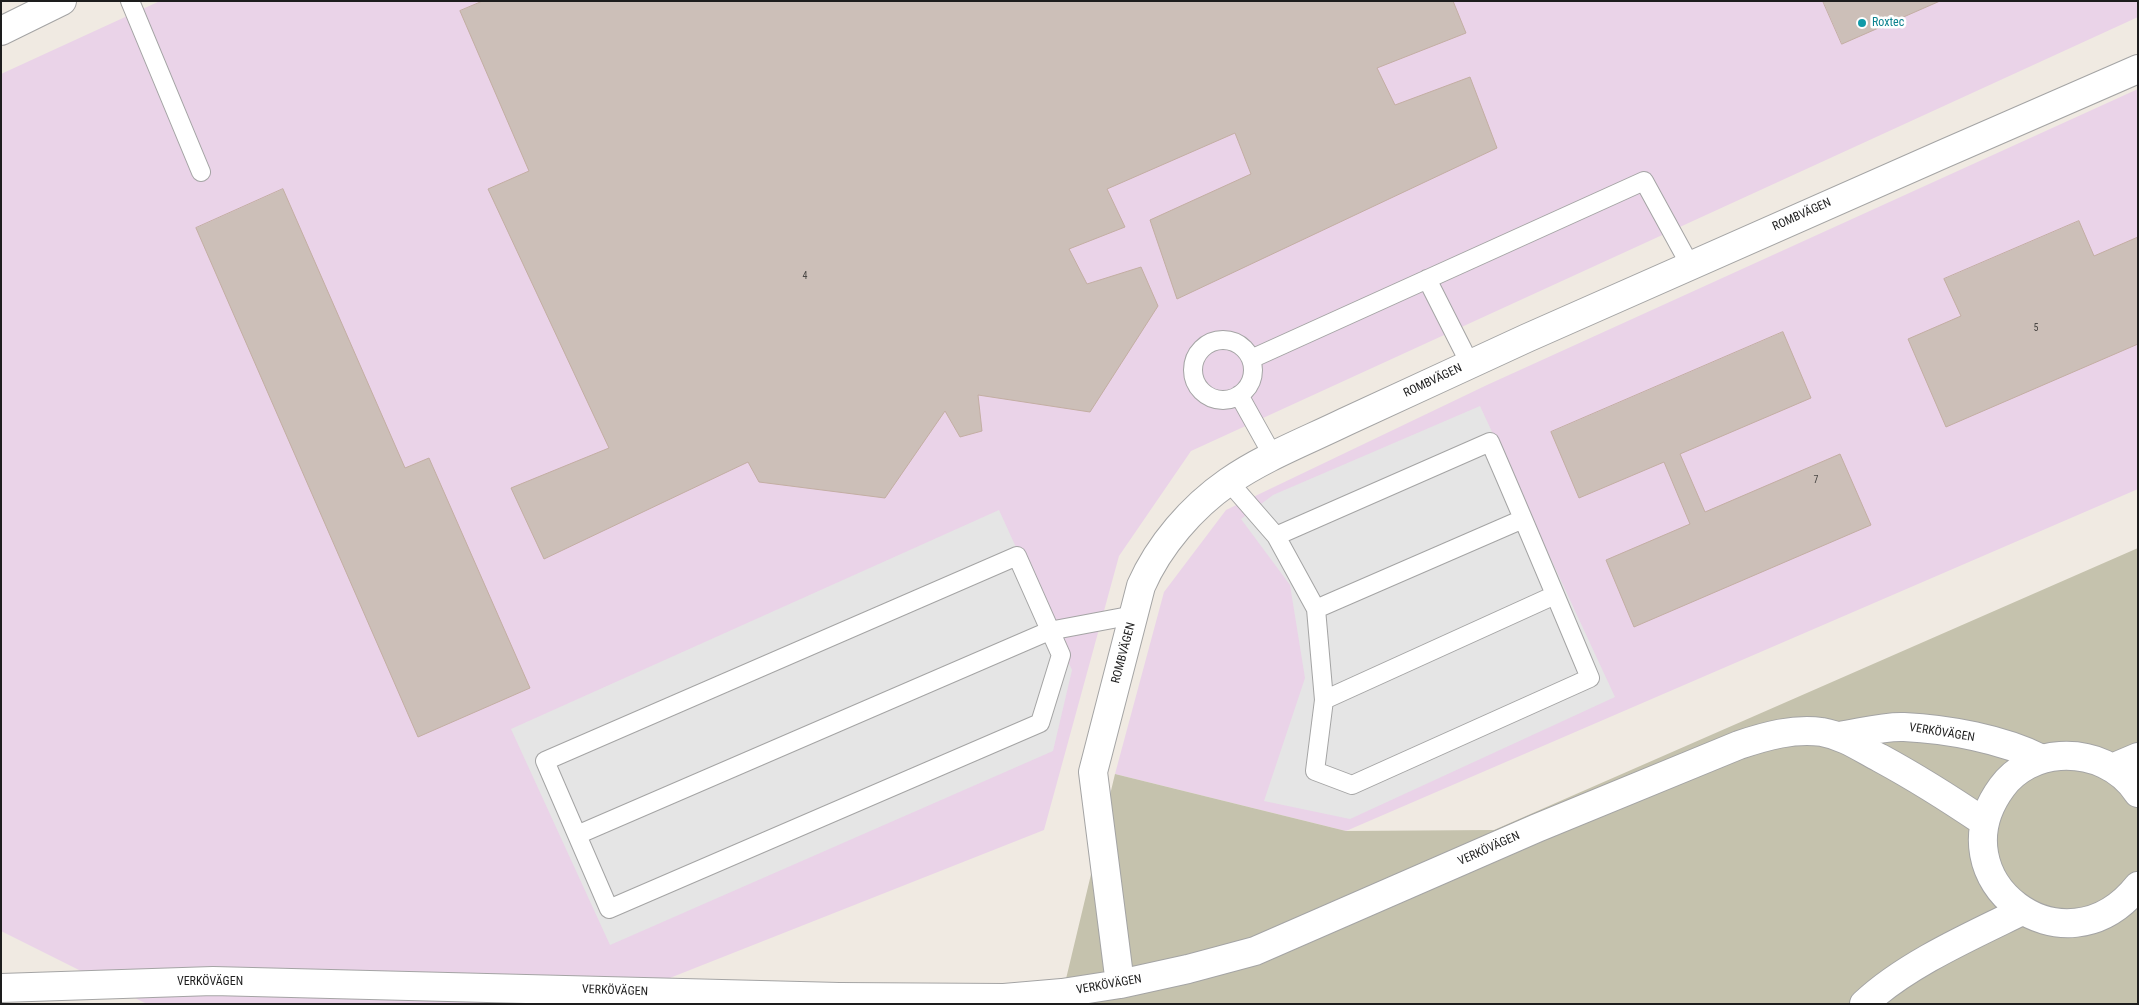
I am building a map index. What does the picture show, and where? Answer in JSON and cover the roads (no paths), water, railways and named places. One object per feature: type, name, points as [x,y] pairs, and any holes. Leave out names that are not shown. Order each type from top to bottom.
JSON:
[{"type":"street","points":[[1,32],[62,1]]},
{"type":"street","name":"ROMBVÄGEN","points":[[1120,984],[1093,772],[1142,586],[1152,562],[1187,520],[1229,482],[1273,456],[1690,264],[2138,69]]},
{"type":"street","name":"VERKÖVÄGEN","points":[[1839,736],[1903,726],[1965,735],[2020,748],[2042,759]]},
{"type":"street","name":"VERKÖVÄGEN","points":[[1,988],[132,994],[213,981],[839,997],[1004,998],[1120,984],[1188,970],[1255,951],[1537,828],[1748,742],[1790,732],[1819,732],[1839,736],[1929,784],[1984,822]]},
{"type":"street","points":[[2138,793],[2124,777],[2112,768],[2085,757],[2071,755],[2042,759],[2028,765],[2005,783],[1993,801],[1984,822],[1983,851],[1992,879],[2010,902],[2022,912],[2050,923],[2079,924],[2107,914],[2119,906],[2138,886]]},
{"type":"street","points":[[2112,768],[2138,757]]},
{"type":"street","points":[[1864,1004],[1882,986],[1966,939],[2022,912]]},
{"type":"lane","points":[[130,1],[201,172]]},
{"type":"lane","points":[[1251,359],[1644,181],[1690,264]]},
{"type":"lane","points":[[1427,280],[1470,364]]},
{"type":"lane","points":[[1227,340],[1241,347],[1251,359],[1253,370],[1251,380],[1239,395],[1230,399],[1219,400],[1204,393],[1194,380],[1192,368],[1195,358],[1207,344],[1227,340]]},
{"type":"lane","points":[[1239,395],[1273,456]]},
{"type":"lane","points":[[1229,482],[1276,536],[1316,609],[1324,700],[1315,771],[1352,785],[1590,678],[1490,442],[1276,536]]},
{"type":"lane","points":[[1316,609],[1523,519]]},
{"type":"lane","points":[[1017,556],[1049,631],[1061,655],[1040,723],[609,909],[544,761],[1017,556]]},
{"type":"lane","points":[[1324,700],[1555,595]]},
{"type":"lane","points":[[577,835],[1049,631],[1134,615]]},
{"type":"place","name":"Roxtec","points":[[1862,23]]}]
